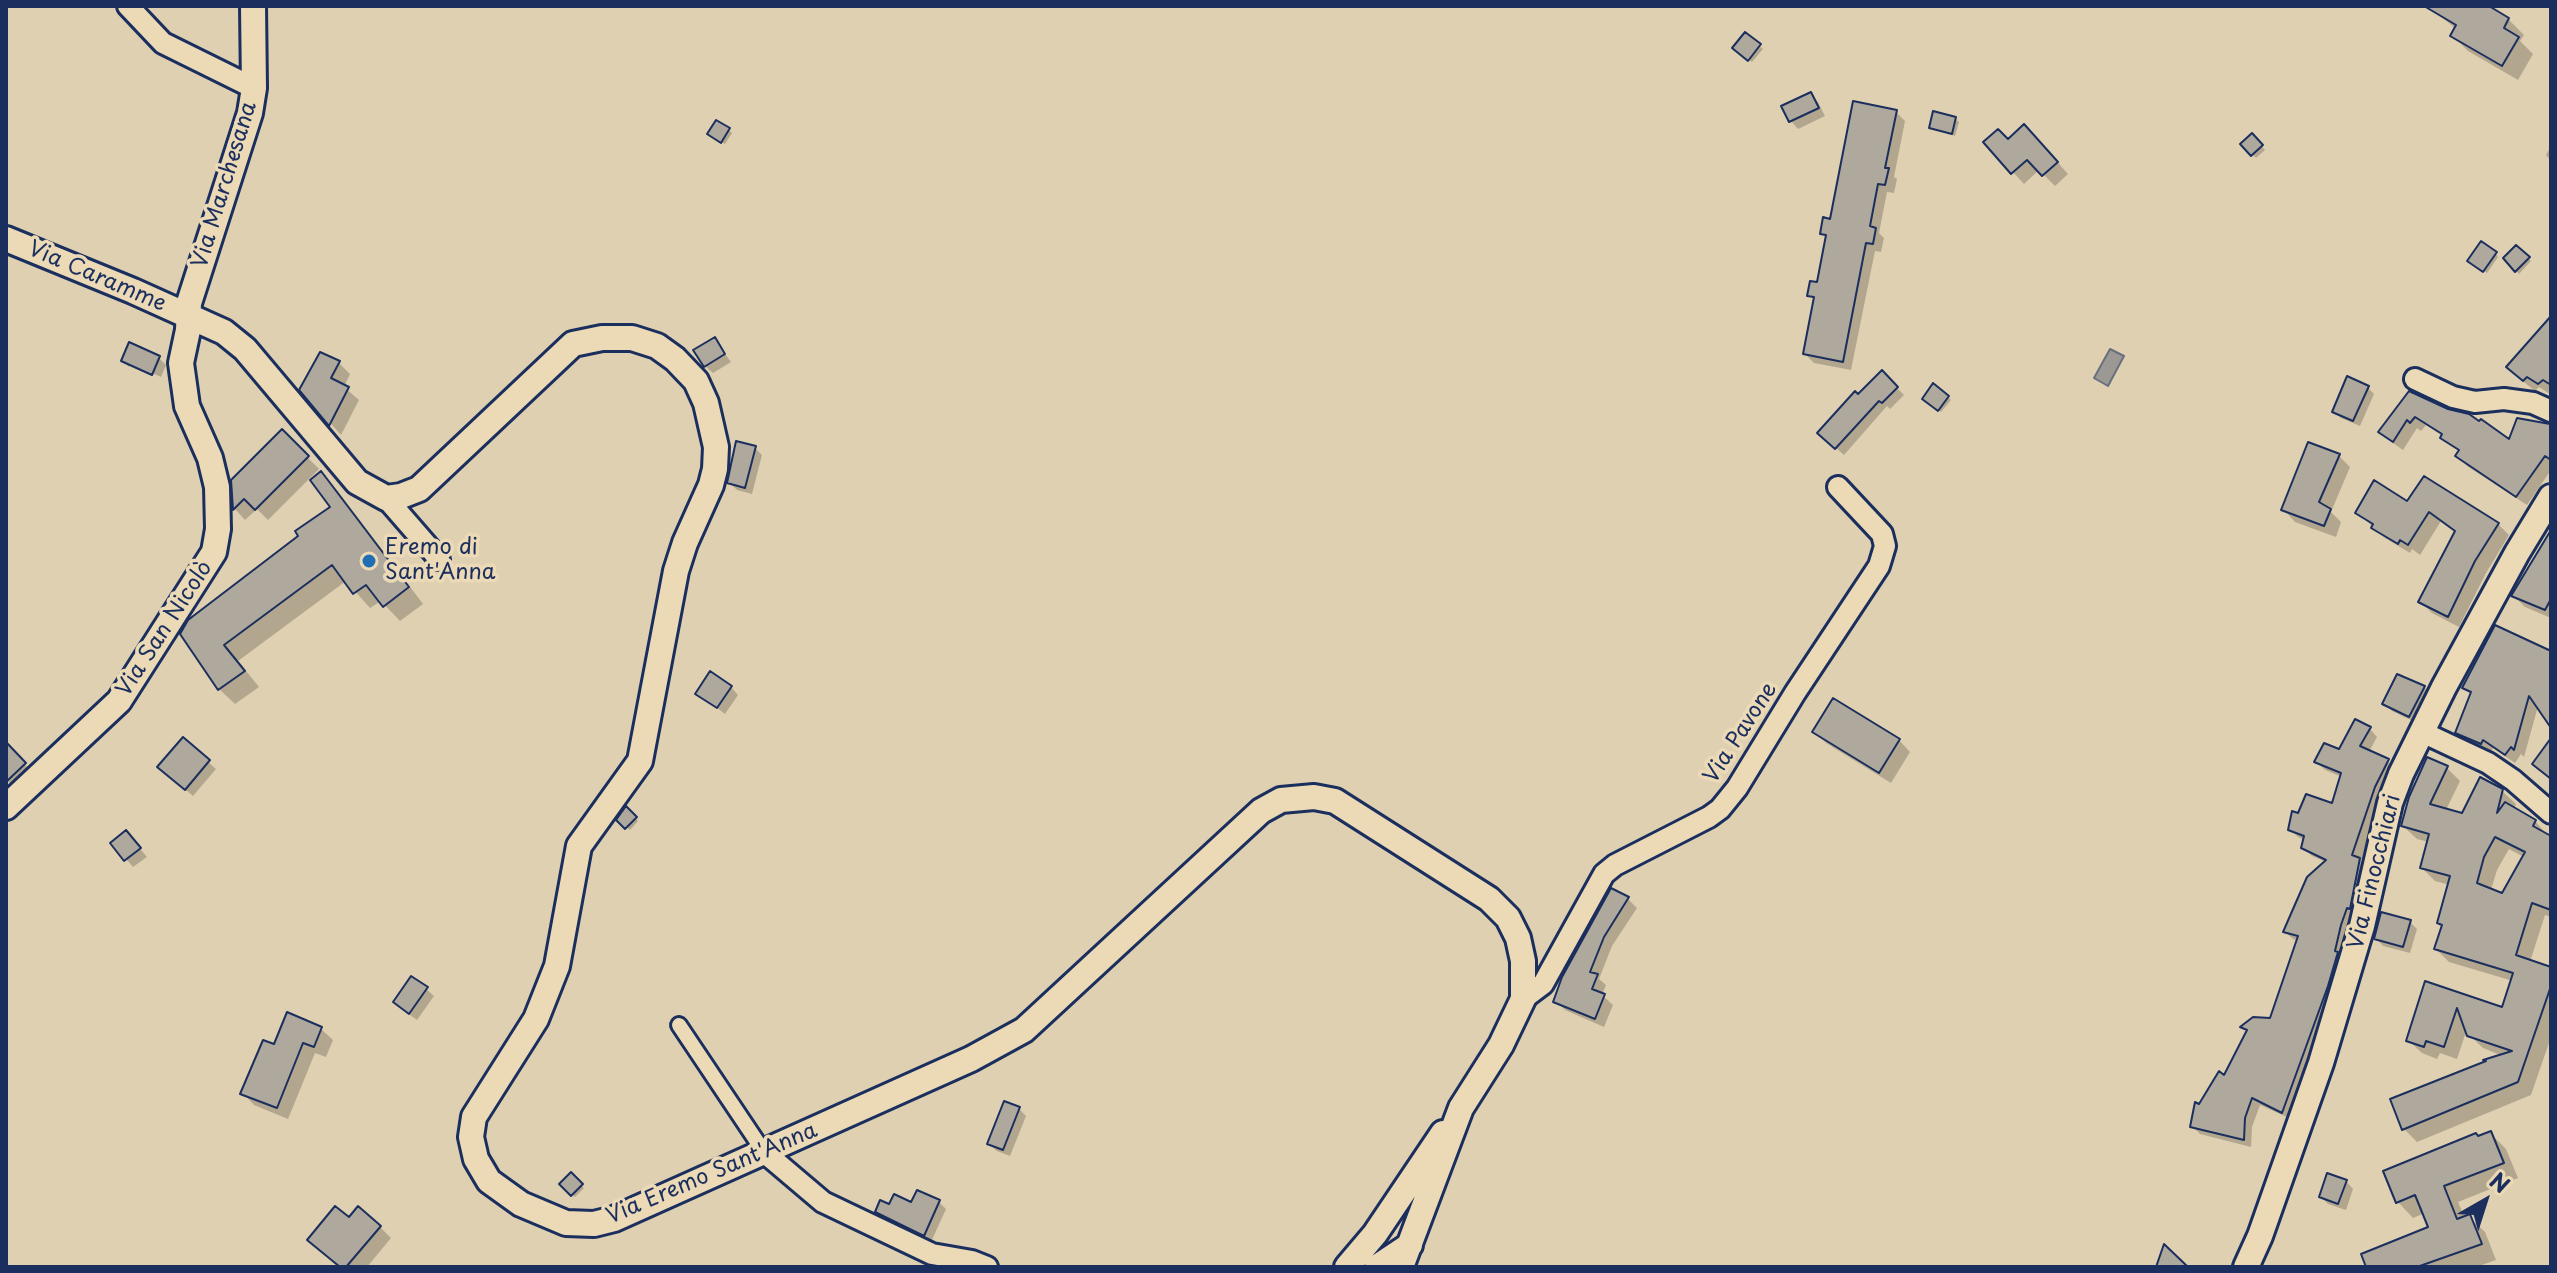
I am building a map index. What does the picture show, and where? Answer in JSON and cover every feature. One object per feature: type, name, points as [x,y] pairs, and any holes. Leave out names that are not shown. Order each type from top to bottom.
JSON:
[{"type":"street","points":[[128,6],[163,43],[254,88]]},
{"type":"street","name":"Via Marchesana","points":[[188,315],[189,303],[250,113],[254,88],[253,6]]},
{"type":"street","name":"Via Caramme","points":[[6,239],[188,315]]},
{"type":"street","points":[[188,315],[224,332],[245,349],[357,482],[386,498],[439,559]]},
{"type":"street","name":"Via San Nicolò","points":[[6,807],[119,701],[214,552],[218,529],[217,487],[210,458],[187,406],[182,383],[181,363],[188,315]]},
{"type":"street","name":"Via Eremo Sant'Anna","points":[[386,498],[419,489],[573,344],[602,338],[632,338],[657,346],[675,359],[696,381],[706,403],[716,447],[711,485],[676,571],[640,761],[579,846],[557,966],[536,1019],[474,1117],[471,1137],[476,1159],[489,1181],[521,1204],[566,1223],[594,1224],[614,1219],[971,1059],[1024,1030],[1261,811],[1281,800],[1314,797],[1335,801],[1489,899],[1508,918],[1518,938],[1523,961],[1523,999],[1501,1045],[1461,1108],[1406,1256]]},
{"type":"street","points":[[2415,379],[2453,397],[2475,402],[2504,399],[2533,403],[2551,411]]},
{"type":"street","name":"Via Pavone","points":[[1523,999],[1543,984],[1604,874],[1615,865],[1720,809],[1737,788],[1879,566],[1885,546],[1882,534],[1838,487]]},
{"type":"street","name":"Via Finocchiari","points":[[2246,1267],[2260,1236],[2321,1063],[2362,926],[2390,803],[2422,732],[2509,566],[2551,497]]},
{"type":"street","points":[[2422,732],[2488,763],[2551,813]]},
{"type":"street","points":[[679,1025],[764,1152],[823,1202],[932,1254],[987,1267]]},
{"type":"street","points":[[1347,1267],[1375,1234],[1408,1181],[1461,1108]]},
{"type":"street","points":[[1375,1234],[1393,1232],[1406,1256],[1377,1267]]},
{"type":"shaded area","points":[[2110,349],[2124,356],[2108,386],[2094,378]]},
{"type":"building","points":[[2424,6],[2489,6],[2509,18],[2504,28],[2519,37],[2502,66],[2450,36],[2456,25]]},
{"type":"building","points":[[1745,32],[1761,44],[1748,61],[1732,48]]},
{"type":"building","points":[[1811,92],[1819,108],[1789,122],[1781,106]]},
{"type":"building","points":[[1853,101],[1897,110],[1885,168],[1889,168],[1885,185],[1878,184],[1870,226],[1876,228],[1873,244],[1866,243],[1843,362],[1803,354],[1814,297],[1807,296],[1810,281],[1817,282],[1826,235],[1820,234],[1823,217],[1830,219]]},
{"type":"building","points":[[1933,111],[1956,117],[1952,134],[1929,128]]},
{"type":"building","points":[[716,120],[730,128],[721,143],[707,134]]},
{"type":"building","points":[[2024,124],[2058,162],[2042,176],[2027,160],[2011,174],[1983,142],[1998,129],[2008,139]]},
{"type":"building","points":[[2252,133],[2263,145],[2251,156],[2240,144]]},
{"type":"building","points":[[2481,241],[2497,252],[2483,272],[2467,261]]},
{"type":"building","points":[[2516,245],[2530,257],[2515,272],[2503,258]]},
{"type":"building","points":[[2551,316],[2551,385],[2543,380],[2538,384],[2527,377],[2523,381],[2506,367]]},
{"type":"building","points":[[715,337],[725,354],[704,367],[693,350]]},
{"type":"building","points":[[129,342],[160,356],[152,375],[121,361]]},
{"type":"building","points":[[320,352],[340,361],[331,378],[349,387],[329,426],[299,390]]},
{"type":"building","points":[[1882,370],[1898,387],[1882,403],[1879,401],[1835,449],[1817,433],[1855,391],[1858,394]]},
{"type":"building","points":[[2347,376],[2369,386],[2353,421],[2332,412]]},
{"type":"building","points":[[1933,383],[1949,396],[1938,411],[1922,399]]},
{"type":"building","points":[[2409,391],[2448,409],[2469,414],[2479,421],[2481,419],[2509,439],[2517,418],[2550,424],[2551,460],[2545,456],[2516,497],[2455,456],[2459,450],[2440,438],[2442,434],[2415,417],[2410,423],[2407,420],[2393,442],[2378,432]]},
{"type":"building","points":[[282,429],[309,456],[255,510],[244,499],[233,510],[231,480]]},
{"type":"building","points":[[736,441],[756,446],[745,488],[727,483]]},
{"type":"building","points":[[2308,442],[2340,454],[2319,502],[2331,509],[2324,526],[2281,510]]},
{"type":"building","points":[[321,471],[409,587],[383,607],[366,585],[353,594],[332,565],[224,645],[245,671],[218,690],[180,634],[188,620],[298,536],[295,531],[330,507],[310,480]]},
{"type":"building","points":[[2424,476],[2499,523],[2475,561],[2448,617],[2418,602],[2455,531],[2429,512],[2408,545],[2400,540],[2398,544],[2371,528],[2373,524],[2355,513],[2374,480],[2407,501]]},
{"type":"building","points":[[2551,530],[2551,599],[2545,610],[2511,596]]},
{"type":"building","points":[[2495,625],[2551,651],[2551,728],[2529,696],[2514,750],[2511,747],[2505,755],[2483,740],[2481,744],[2455,733],[2471,692],[2462,688]]},
{"type":"building","points":[[710,671],[732,686],[717,708],[695,694]]},
{"type":"building","points":[[2397,674],[2425,686],[2409,717],[2382,704]]},
{"type":"building","points":[[1833,698],[1900,739],[1879,773],[1812,732]]},
{"type":"building","points":[[2355,719],[2371,727],[2360,746],[2389,759],[2375,787],[2352,855],[2360,858],[2350,909],[2347,908],[2341,925],[2335,951],[2338,952],[2328,986],[2282,1113],[2252,1098],[2245,1118],[2244,1140],[2190,1127],[2195,1102],[2199,1104],[2219,1071],[2224,1075],[2247,1030],[2240,1027],[2253,1017],[2270,1018],[2298,936],[2283,932],[2307,877],[2326,860],[2301,848],[2304,836],[2288,830],[2292,811],[2298,813],[2306,794],[2332,803],[2341,773],[2314,762],[2324,743],[2339,749]]},
{"type":"building","points":[[183,737],[210,760],[185,790],[157,767]]},
{"type":"building","points":[[2551,738],[2551,779],[2532,764]]},
{"type":"building","points":[[6,742],[26,763],[6,782]]},
{"type":"building","points":[[2427,757],[2448,766],[2430,804],[2462,813],[2480,777],[2503,789],[2497,813],[2505,802],[2536,820],[2533,826],[2551,836],[2551,910],[2532,903],[2516,955],[2551,967],[2551,986],[2518,1082],[2402,1130],[2390,1099],[2512,1051],[2467,1036],[2457,1008],[2444,1047],[2426,1041],[2424,1047],[2406,1041],[2425,981],[2502,1007],[2513,973],[2434,949],[2442,925],[2437,923],[2450,876],[2420,868],[2429,834],[2401,826],[2409,797]],"holes":[[[2495,837],[2525,852],[2502,893],[2477,883],[2484,857]]]},
{"type":"building","points":[[626,806],[637,817],[625,829],[616,820]]},
{"type":"building","points":[[126,830],[141,848],[124,861],[110,843]]},
{"type":"building","points":[[1611,888],[1629,897],[1604,937],[1590,972],[1598,974],[1592,989],[1605,994],[1595,1019],[1553,1002],[1562,977]]},
{"type":"building","points":[[2381,912],[2411,920],[2403,947],[2374,939]]},
{"type":"building","points":[[411,976],[428,987],[409,1014],[393,1002]]},
{"type":"building","points":[[287,1012],[322,1027],[314,1047],[303,1043],[277,1108],[240,1094],[263,1040],[274,1044]]},
{"type":"building","points":[[1004,1101],[1020,1107],[1003,1150],[987,1144]]},
{"type":"building","points":[[2491,1131],[2504,1163],[2444,1186],[2457,1219],[2470,1214],[2482,1244],[2417,1267],[2366,1267],[2361,1254],[2428,1227],[2415,1195],[2396,1203],[2383,1171],[2476,1133],[2478,1136]]},
{"type":"building","points":[[571,1172],[583,1184],[571,1196],[559,1184]]},
{"type":"building","points":[[2327,1173],[2347,1180],[2338,1204],[2319,1197]]},
{"type":"building","points":[[917,1190],[940,1200],[924,1236],[875,1212],[880,1200],[889,1204],[894,1194],[911,1202]]},
{"type":"building","points":[[335,1206],[349,1217],[358,1206],[381,1226],[346,1267],[340,1267],[307,1240]]},
{"type":"building","points":[[2164,1244],[2188,1267],[2156,1267]]},
{"type":"place","name":"Eremo di Sant'Anna","points":[[369,561]]}]
